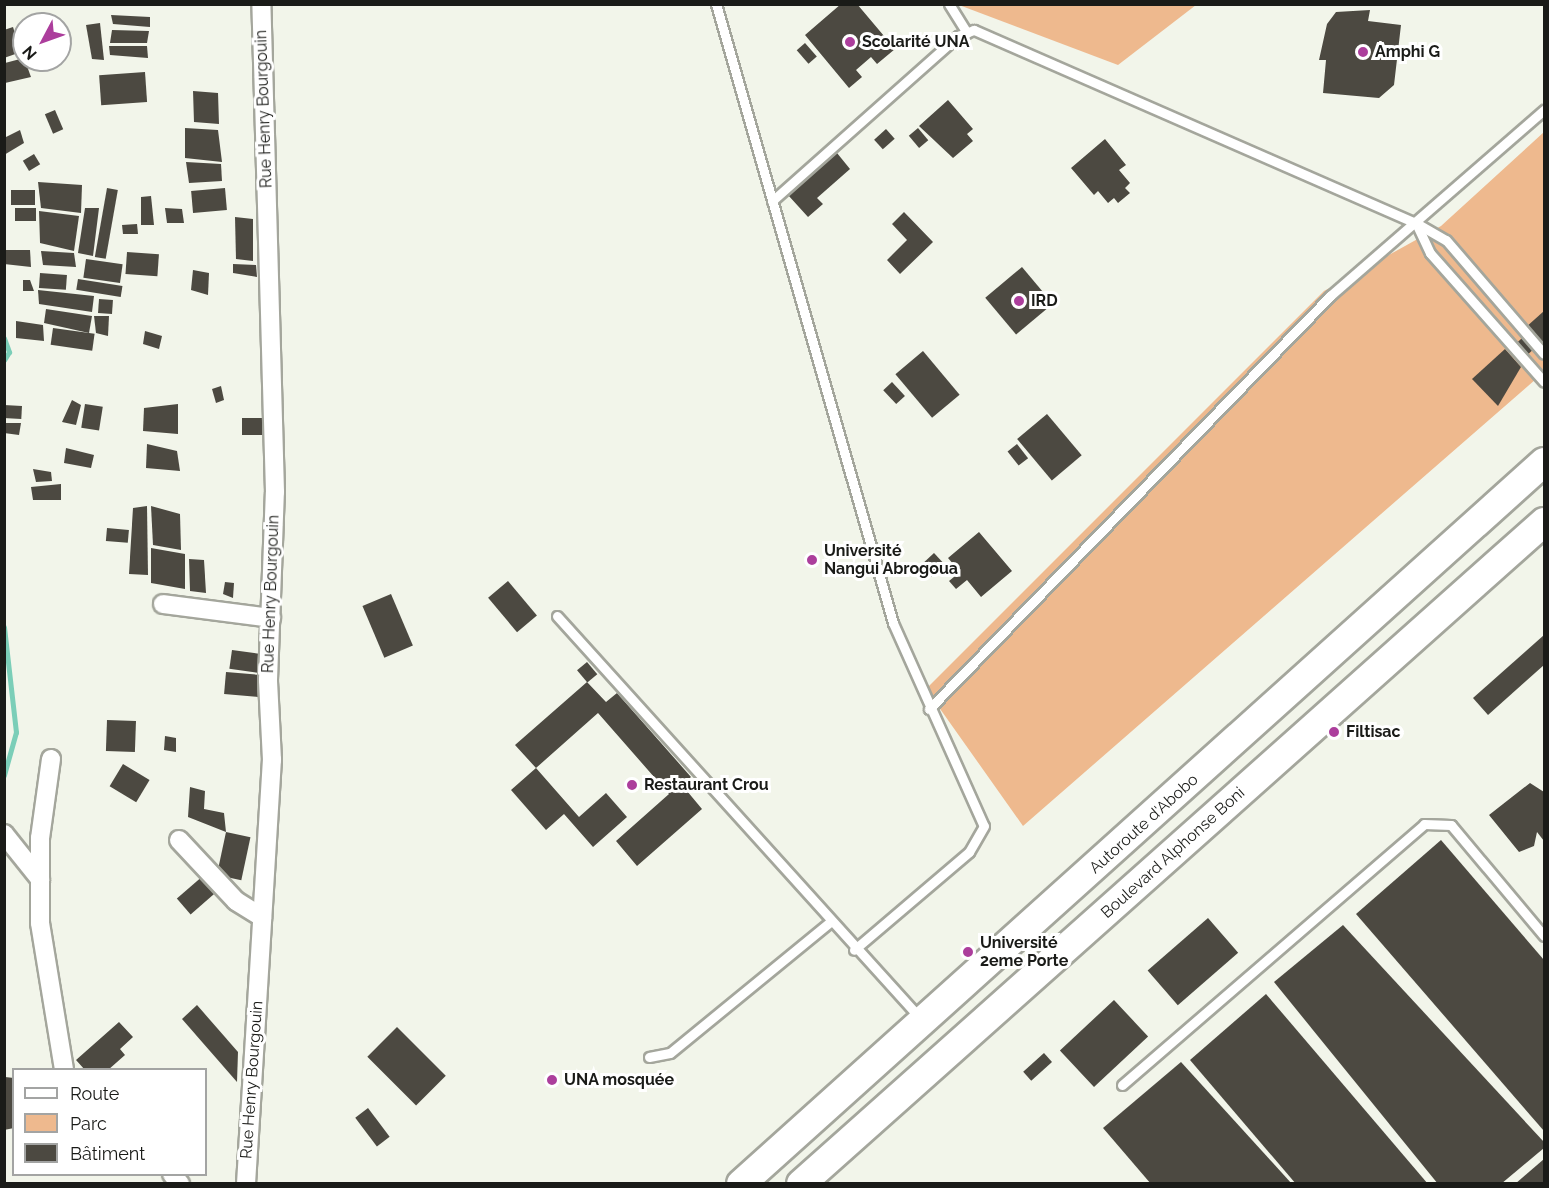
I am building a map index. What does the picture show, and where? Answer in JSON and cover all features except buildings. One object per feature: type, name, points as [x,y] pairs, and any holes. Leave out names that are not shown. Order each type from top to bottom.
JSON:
[{"type":"main road","name":"Autoroute d'Abobo","points":[[741,1184],[924,1023],[1545,462]]},
{"type":"main road","name":"Boulevard Alphonse Boni","points":[[801,1184],[1545,522]]},
{"type":"street","name":"Rue Henry Bourgouin","points":[[246,1184],[272,760],[271,618],[275,481],[261,4]]},
{"type":"street","points":[[163,604],[271,618]]},
{"type":"street","points":[[51,759],[40,879],[46,983],[64,1068]]},
{"type":"street","points":[[4,834],[40,879]]},
{"type":"street","points":[[179,840],[236,901],[262,917]]},
{"type":"lane","points":[[716,4],[864,531],[893,623],[929,709],[982,813],[982,836],[854,950]]},
{"type":"lane","points":[[949,4],[967,33]]},
{"type":"lane","points":[[772,201],[967,33],[992,34],[1416,223],[1446,240],[1545,354]]},
{"type":"lane","points":[[929,709],[1288,337],[1545,110]]},
{"type":"lane","points":[[1416,223],[1430,253],[1545,382]]},
{"type":"lane","points":[[557,616],[831,921],[854,950],[885,974],[924,1023]]},
{"type":"lane","points":[[1122,1085],[1424,824],[1451,825],[1545,936]]},
{"type":"lane","points":[[649,1057],[670,1053],[831,921]]},
{"type":"green space","points":[[959,5],[1196,5],[1118,65]]},
{"type":"green space","points":[[1544,132],[1544,372],[1023,826],[926,689],[1324,291],[1441,226]]},
{"type":"waterway","points":[[4,338],[9,352],[4,360]]},
{"type":"waterway","points":[[4,627],[16,732],[4,775]]},
{"type":"place","name":"Scolarité UNA","points":[[850,42]]},
{"type":"place","name":"Amphi G","points":[[1363,52]]},
{"type":"place","name":"IRD","points":[[1019,301]]},
{"type":"place","name":"Université Nangui Abrogoua","points":[[812,560]]},
{"type":"place","name":"Filtisac","points":[[1334,732]]},
{"type":"place","name":"Restaurant Crou","points":[[632,785]]},
{"type":"place","name":"Université 2eme Porte","points":[[968,952]]},
{"type":"place","name":"UNA mosquée","points":[[552,1080]]}]
